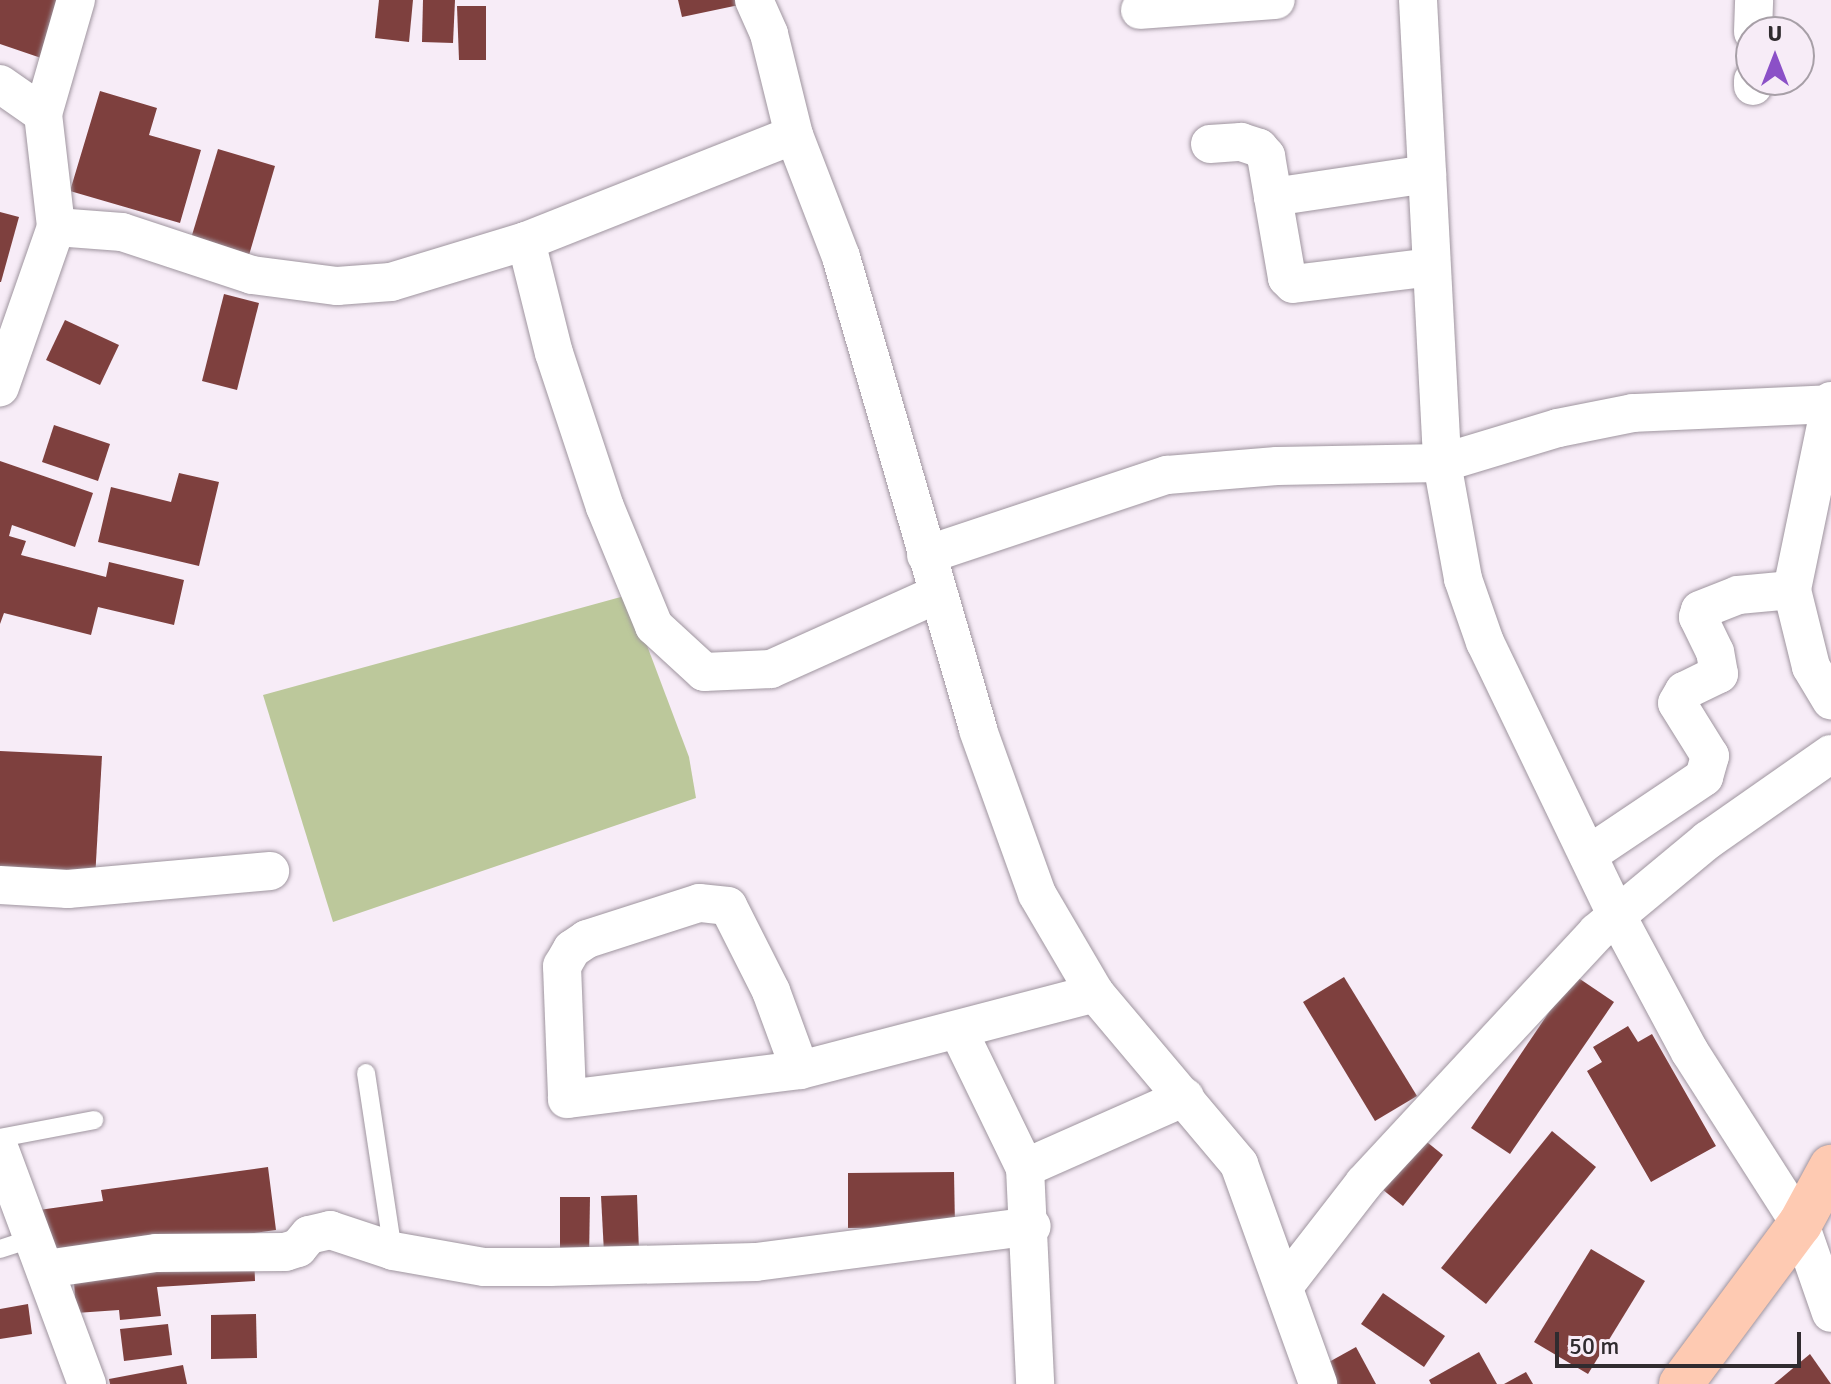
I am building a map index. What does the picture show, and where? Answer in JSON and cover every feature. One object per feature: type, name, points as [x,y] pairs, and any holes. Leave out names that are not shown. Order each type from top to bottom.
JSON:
[{"type":"main road","points":[[1681,1384],[1814,1247],[1831,1167]]},
{"type":"street","points":[[0,387],[56,227],[43,114],[76,0]]},
{"type":"street","points":[[754,0],[769,34],[794,135],[841,257],[978,730],[1037,894],[1095,993],[1239,1164],[1318,1384]]},
{"type":"street","points":[[1140,10],[1276,0]]},
{"type":"street","points":[[1418,0],[1442,463],[1456,551],[1485,642],[1617,916],[1690,1052],[1814,1247],[1831,1313]]},
{"type":"street","points":[[0,84],[43,114]]},
{"type":"street","points":[[56,227],[122,232],[252,275],[337,286],[391,282],[526,241],[794,135]]},
{"type":"street","points":[[1210,144],[1241,142],[1259,148],[1273,197],[1287,278],[1293,284],[1431,267]]},
{"type":"street","points":[[1273,197],[1427,174]]},
{"type":"street","points":[[526,241],[554,353],[610,521],[654,626],[704,672],[771,669],[938,594]]},
{"type":"street","points":[[926,555],[1167,475],[1277,466],[1442,463],[1558,428],[1633,413],[1831,402],[1792,590],[1811,667],[1831,700]]},
{"type":"street","points":[[1588,855],[1704,777],[1710,756],[1677,703],[1684,691],[1719,674],[1715,652],[1698,617],[1700,610],[1738,595],[1792,590]]},
{"type":"street","points":[[1285,1285],[1364,1183],[1577,951],[1708,840],[1831,754]]},
{"type":"street","points":[[0,885],[68,889],[270,871]]},
{"type":"street","points":[[800,1070],[771,991],[728,906],[699,903],[587,939],[572,949],[562,966],[567,1099],[800,1070],[1095,993]]},
{"type":"street","points":[[958,1030],[1025,1168],[1032,1226],[1035,1384]]},
{"type":"street","points":[[1025,1168],[1185,1097]]},
{"type":"street","points":[[0,1150],[26,1252],[87,1384]]},
{"type":"street","points":[[26,1252],[285,1252],[298,1248],[309,1235],[330,1230],[393,1251],[484,1267],[756,1262],[1032,1226]]},
{"type":"lane","points":[[366,1073],[393,1251]]},
{"type":"lane","points":[[0,1138],[94,1120]]},
{"type":"green space","points":[[628,595],[689,757],[696,798],[333,922],[263,695]]},
{"type":"building","points":[[0,0],[65,0],[47,60],[0,44]]},
{"type":"building","points":[[379,0],[413,0],[409,42],[375,38]]},
{"type":"building","points":[[423,0],[455,0],[453,43],[422,42]]},
{"type":"building","points":[[678,0],[738,0],[739,5],[682,17]]},
{"type":"building","points":[[457,6],[486,6],[486,60],[459,60]]},
{"type":"building","points":[[100,91],[157,108],[149,135],[201,150],[180,223],[70,191]]},
{"type":"building","points":[[218,149],[275,166],[247,262],[189,245]]},
{"type":"building","points":[[0,212],[19,217],[1,282],[0,282]]},
{"type":"building","points":[[224,294],[259,303],[237,390],[202,381]]},
{"type":"building","points":[[65,320],[119,345],[100,385],[46,360]]},
{"type":"building","points":[[54,425],[110,444],[98,481],[42,462]]},
{"type":"building","points":[[0,461],[93,493],[75,547],[12,525],[9,536],[26,541],[21,555],[106,577],[109,562],[184,580],[174,625],[98,607],[91,635],[4,613],[0,624]]},
{"type":"building","points":[[179,473],[219,482],[199,566],[98,542],[111,487],[171,502]]},
{"type":"building","points":[[0,751],[102,756],[95,879],[0,875]]},
{"type":"building","points":[[1574,975],[1614,1002],[1510,1154],[1471,1128]]},
{"type":"building","points":[[1344,977],[1417,1096],[1375,1121],[1303,1002]]},
{"type":"building","points":[[1628,1026],[1638,1042],[1652,1034],[1716,1146],[1651,1182],[1587,1071],[1602,1062],[1593,1047]]},
{"type":"building","points":[[1552,1131],[1596,1167],[1486,1304],[1441,1268]]},
{"type":"building","points":[[1417,1134],[1443,1155],[1403,1206],[1377,1185]]},
{"type":"building","points":[[268,1167],[276,1230],[53,1261],[32,1211],[103,1201],[101,1190]]},
{"type":"building","points":[[954,1172],[955,1227],[848,1228],[848,1173]]},
{"type":"building","points":[[637,1195],[639,1252],[604,1253],[601,1196]]},
{"type":"building","points":[[560,1197],[590,1197],[589,1260],[560,1260]]},
{"type":"building","points":[[1591,1249],[1645,1281],[1588,1374],[1534,1342]]},
{"type":"building","points":[[254,1254],[255,1281],[157,1287],[161,1316],[120,1320],[119,1310],[76,1313],[73,1267]]},
{"type":"building","points":[[1383,1293],[1445,1336],[1424,1367],[1361,1324]]},
{"type":"building","points":[[28,1304],[32,1334],[0,1339],[0,1309]]},
{"type":"building","points":[[256,1314],[257,1358],[211,1359],[211,1315]]},
{"type":"building","points":[[168,1324],[172,1355],[124,1361],[120,1329]]},
{"type":"building","points":[[1356,1347],[1376,1384],[1329,1384],[1320,1367]]},
{"type":"building","points":[[1479,1352],[1497,1384],[1431,1384],[1429,1380]]},
{"type":"building","points":[[1810,1354],[1831,1384],[1774,1384]]},
{"type":"building","points":[[183,1365],[187,1384],[110,1384],[109,1379]]},
{"type":"building","points":[[1526,1372],[1533,1384],[1504,1384]]}]
